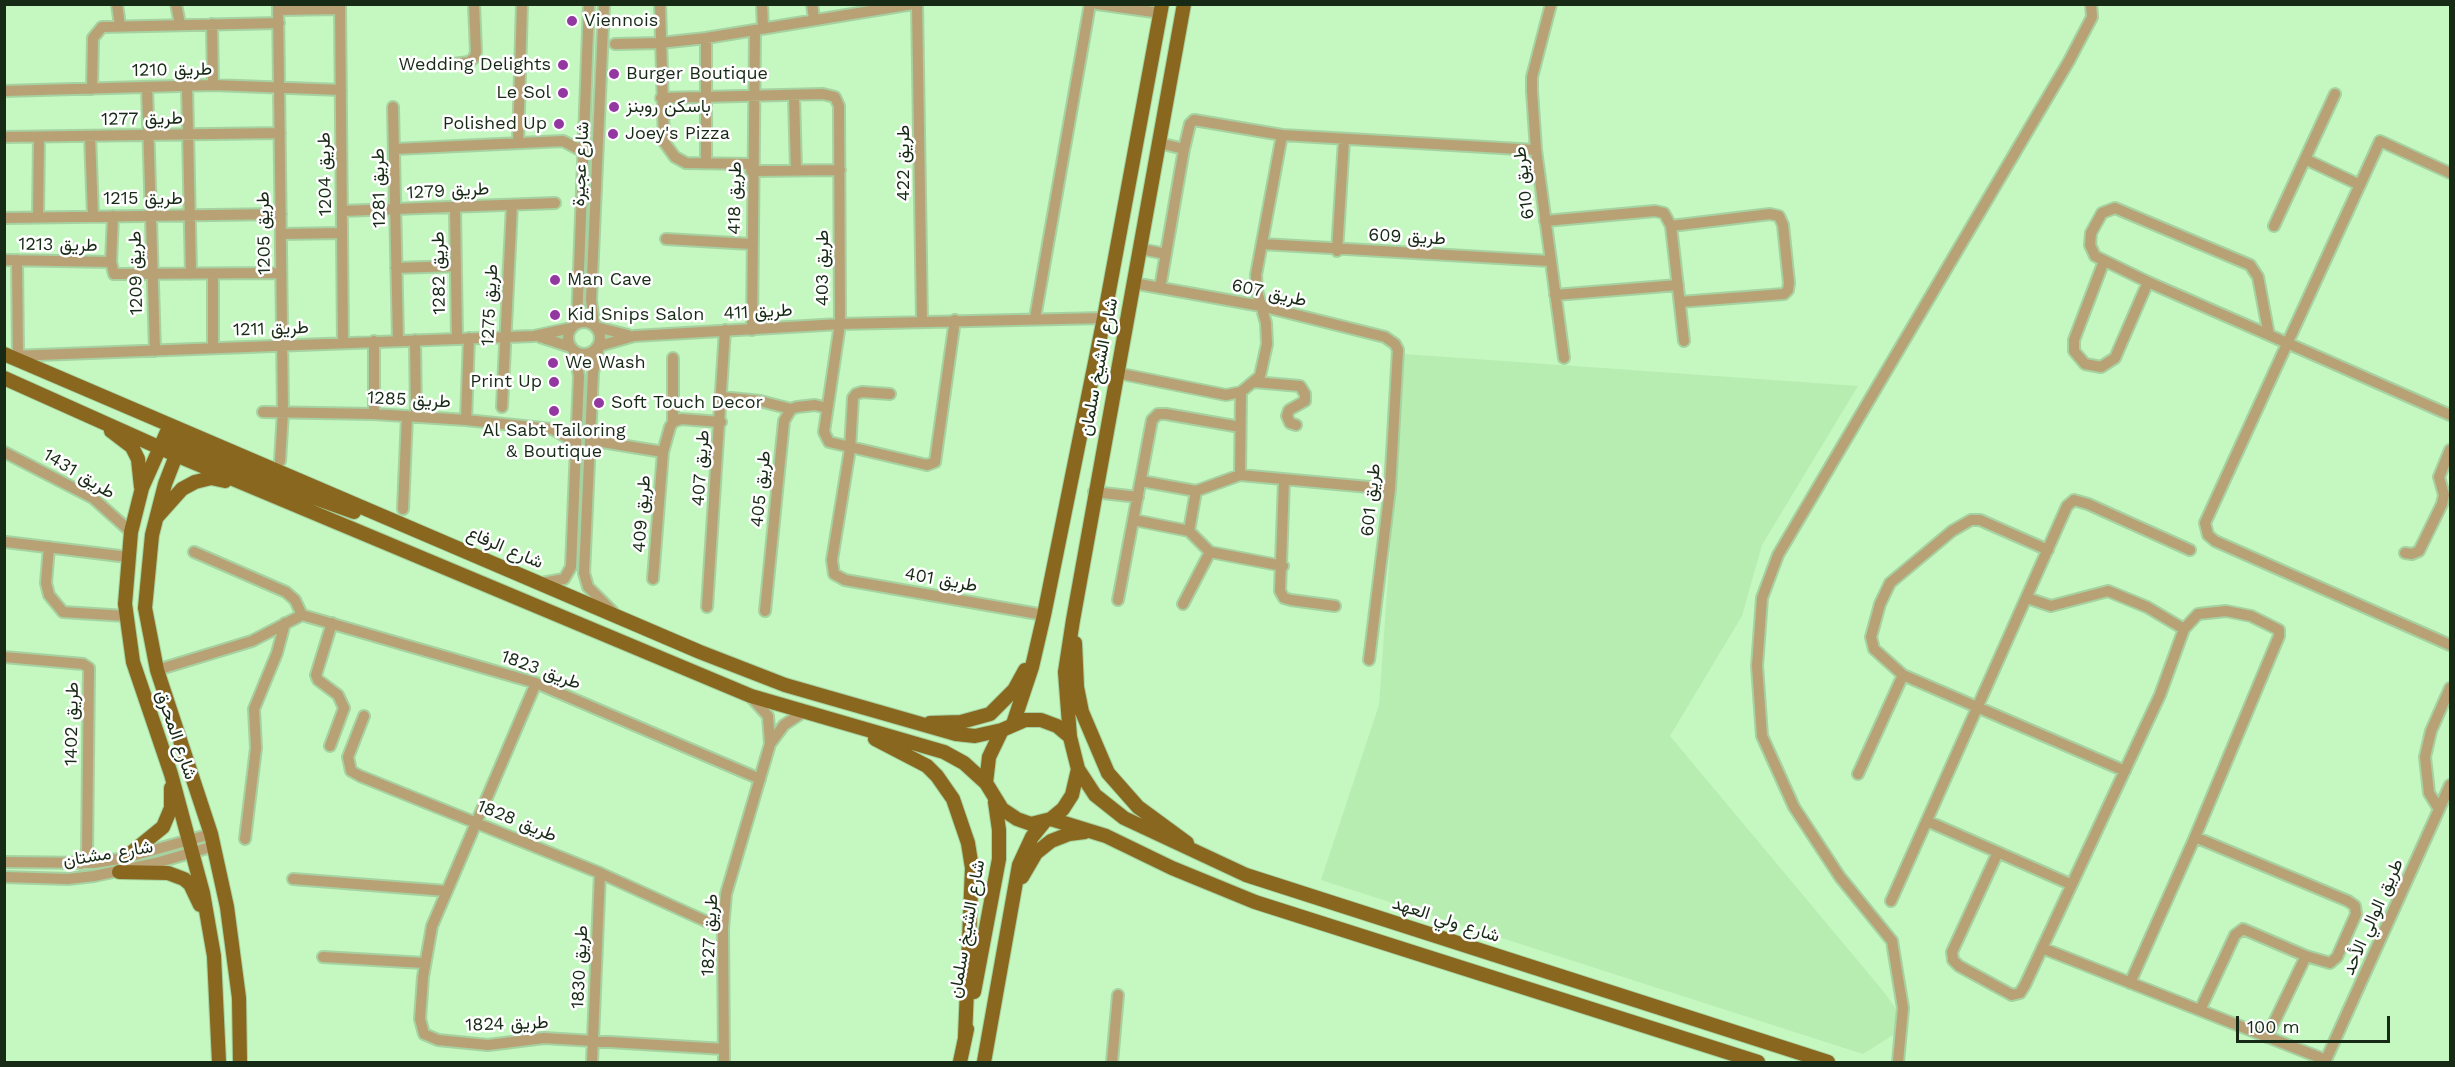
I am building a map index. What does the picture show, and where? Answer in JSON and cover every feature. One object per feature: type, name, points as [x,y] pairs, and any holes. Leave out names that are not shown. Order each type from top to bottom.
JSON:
[{"type":"main road","name":"شارع الشيخ سلمان","points":[[1070,737],[1065,672],[1072,620],[1184,4]]},
{"type":"main road","name":"شارع الشيخ سلمان","points":[[1008,727],[1035,653],[1044,615],[1104,318],[1162,9]]},
{"type":"main road","name":"شارع الرفاع","points":[[11,355],[173,426],[402,516],[542,584],[785,685],[965,736],[1008,727]]},
{"type":"main road","points":[[4,378],[160,447],[178,449],[321,501],[402,516]]},
{"type":"main road","points":[[94,416],[132,447],[138,459],[142,488]]},
{"type":"main road","name":"شارع المحرق","points":[[173,426],[160,447],[142,488],[131,532],[126,616],[133,662],[193,846],[210,933],[218,1000],[219,1062]]},
{"type":"main road","points":[[173,426],[178,449]]},
{"type":"main road","name":"شارع المحرق","points":[[178,449],[156,518],[149,553],[146,608],[157,670],[213,840],[234,946],[239,998],[240,1062]]},
{"type":"main road","points":[[178,449],[261,491],[393,544],[750,696],[802,713],[944,752],[964,763],[986,783],[995,802],[1024,822],[1048,820],[1106,836],[1172,868],[1256,902],[1758,1062]]},
{"type":"main road","points":[[156,518],[182,489],[195,482],[211,478],[261,491]]},
{"type":"main road","points":[[1072,620],[1077,687],[1083,712],[1107,773],[1138,807],[1208,859]]},
{"type":"main road","points":[[926,724],[961,722],[990,714],[1014,690],[1035,653]]},
{"type":"main road","points":[[984,1062],[1008,919],[1022,855],[1032,837],[1048,820],[1063,809],[1072,795],[1078,769],[1070,737],[1057,726],[1041,720],[1008,727],[989,757],[986,783]]},
{"type":"main road","points":[[858,728],[927,766],[949,794],[961,820],[972,868],[965,1037]]},
{"type":"main road","name":"شارع ولي العهد","points":[[1078,769],[1095,795],[1124,818],[1246,875],[1828,1062]]},
{"type":"main road","points":[[125,858],[154,837],[168,819],[171,774]]},
{"type":"main road","name":"شارع الشيخ سلمان","points":[[960,1062],[998,866],[999,830],[995,802]]},
{"type":"main road","points":[[1008,919],[1025,868],[1036,853],[1051,841],[1069,834],[1088,832],[1106,836]]},
{"type":"main road","points":[[119,872],[168,873],[184,879],[194,891],[210,933]]},
{"type":"street","points":[[117,4],[120,26]]},
{"type":"street","points":[[176,4],[180,24]]},
{"type":"street","points":[[446,65],[469,62],[474,58],[476,52],[474,4]]},
{"type":"street","points":[[518,143],[522,4]]},
{"type":"street","name":"شارع عجيرة","points":[[574,325],[580,298],[582,151],[588,4]]},
{"type":"street","name":"شارع عجيرة","points":[[595,326],[591,300],[604,4]]},
{"type":"street","points":[[660,4],[664,142],[675,156],[686,163],[796,170],[840,170]]},
{"type":"street","name":"طريق 418","points":[[752,330],[751,167],[762,4]]},
{"type":"street","points":[[812,4],[814,19]]},
{"type":"street","points":[[603,43],[660,44],[814,19],[858,8],[915,4]]},
{"type":"street","name":"طريق 422","points":[[915,4],[922,321]]},
{"type":"street","points":[[1035,318],[1090,4]]},
{"type":"street","points":[[1097,4],[1162,9]]},
{"type":"street","name":"طريق 610","points":[[1551,4],[1532,77],[1536,150],[1564,358]]},
{"type":"street","points":[[1898,1062],[1903,1008],[1892,941],[1840,877],[1794,807],[1762,736],[1757,666],[1762,598],[1778,555],[2068,61],[2092,17],[2091,4]]},
{"type":"street","points":[[278,7],[340,7]]},
{"type":"street","name":"طريق 1205","points":[[278,7],[283,412],[280,461]]},
{"type":"street","name":"طريق 1204","points":[[340,7],[343,343]]},
{"type":"street","points":[[92,89],[94,35],[102,27],[279,23]]},
{"type":"street","points":[[212,24],[213,85]]},
{"type":"street","points":[[604,28],[615,44]]},
{"type":"street","points":[[706,38],[706,163]]},
{"type":"street","name":"طريق 1210","points":[[4,90],[213,85],[341,90]]},
{"type":"street","points":[[188,86],[191,274]]},
{"type":"street","name":"طريق 1209","points":[[147,87],[154,351]]},
{"type":"street","name":"طريق 403","points":[[794,95],[823,94],[835,97],[839,106],[840,324],[825,438],[829,442],[850,449]]},
{"type":"street","points":[[2274,226],[2335,94]]},
{"type":"street","points":[[661,98],[794,95],[796,170]]},
{"type":"street","name":"طريق 1281","points":[[393,107],[396,149],[398,341]]},
{"type":"street","points":[[1160,288],[1184,149],[1190,124],[1194,120],[1282,135],[1536,150]]},
{"type":"street","points":[[396,149],[563,141],[584,129]]},
{"type":"street","name":"طريق 1277","points":[[4,137],[280,133]]},
{"type":"street","points":[[1117,373],[1226,395],[1241,392],[1260,376],[1267,344],[1266,323],[1256,275],[1282,135]]},
{"type":"street","name":"طريق 1213","points":[[90,136],[93,216]]},
{"type":"street","points":[[38,217],[39,137]]},
{"type":"street","points":[[1337,250],[1344,140]]},
{"type":"street","points":[[563,141],[582,151]]},
{"type":"street","points":[[2451,173],[2380,141],[2207,515],[2205,527],[2208,535],[2215,541],[2451,645]]},
{"type":"street","points":[[1159,143],[1184,149]]},
{"type":"street","points":[[2305,159],[2360,185]]},
{"type":"street","name":"طريق 1279","points":[[342,211],[396,211],[555,203]]},
{"type":"street","name":"طريق 1275","points":[[502,406],[512,205]]},
{"type":"street","points":[[2269,335],[2258,277],[2246,262],[2115,207],[2102,213],[2091,233],[2092,250],[2104,261],[2148,282],[2451,415]]},
{"type":"street","name":"طريق 1282","points":[[455,208],[457,339]]},
{"type":"street","points":[[1545,221],[1655,211],[1664,213],[1671,226],[1684,341]]},
{"type":"street","name":"طريق 1215","points":[[4,218],[281,214]]},
{"type":"street","points":[[1671,226],[1770,214],[1779,216],[1783,225],[1789,283],[1788,290],[1784,294],[1680,302]]},
{"type":"street","name":"طريق 1213","points":[[113,216],[111,270],[119,276],[281,273]]},
{"type":"street","points":[[281,234],[342,233]]},
{"type":"street","points":[[666,239],[751,244]]},
{"type":"street","name":"طريق 609","points":[[1263,244],[1550,261]]},
{"type":"street","points":[[1141,249],[1166,254]]},
{"type":"street","name":"طريق 1213","points":[[4,260],[111,262]]},
{"type":"street","points":[[11,355],[17,260]]},
{"type":"street","points":[[2104,261],[2073,340],[2074,351],[2085,364],[2101,367],[2115,358],[2148,282]]},
{"type":"street","points":[[396,268],[456,266]]},
{"type":"street","points":[[213,274],[213,348]]},
{"type":"street","name":"طريق 607","points":[[1133,283],[1261,306],[1384,337],[1395,344]]},
{"type":"street","points":[[1555,295],[1678,285]]},
{"type":"street","name":"طريق 411","points":[[599,346],[634,336],[725,330],[922,321],[1104,318]]},
{"type":"street","points":[[890,394],[856,394],[850,417],[850,449],[927,465],[935,462],[938,454],[955,320]]},
{"type":"street","points":[[542,584],[564,579],[571,567],[579,376],[567,337],[574,325],[595,326],[600,337],[593,373],[584,573],[588,587],[616,615]]},
{"type":"street","name":"طريق 1211","points":[[11,355],[534,336],[574,325]]},
{"type":"street","name":"طريق 411","points":[[595,326],[634,336]]},
{"type":"street","name":"طريق 407","points":[[707,607],[721,422],[725,330]]},
{"type":"street","name":"طريق 1211","points":[[534,336],[572,349]]},
{"type":"street","points":[[466,420],[469,338]]},
{"type":"street","points":[[402,516],[412,416],[415,340]]},
{"type":"street","points":[[374,341],[374,414]]},
{"type":"street","name":"طريق 601","points":[[1369,660],[1390,489],[1398,350],[1395,344]]},
{"type":"street","points":[[572,349],[584,354],[599,346]]},
{"type":"street","name":"طريق 409","points":[[653,579],[663,452],[673,422],[673,358]]},
{"type":"street","points":[[1254,382],[1300,386],[1305,394],[1305,401],[1289,410],[1287,416],[1290,423],[1296,425]]},
{"type":"street","points":[[1240,475],[1241,392]]},
{"type":"street","points":[[722,397],[760,401],[791,409],[814,405],[828,408]]},
{"type":"street","name":"طريق 405","points":[[765,611],[784,422],[791,409]]},
{"type":"street","name":"طريق 1285","points":[[263,412],[374,414],[466,420],[552,429],[575,442]]},
{"type":"street","points":[[1118,600],[1152,420],[1158,414],[1240,427]]},
{"type":"street","points":[[673,422],[681,419],[721,422]]},
{"type":"street","name":"طريق 1285","points":[[552,429],[576,420]]},
{"type":"street","name":"طريق 409","points":[[590,441],[663,452]]},
{"type":"street","name":"طريق 401","points":[[850,449],[832,560],[834,574],[845,580],[1044,615]]},
{"type":"street","points":[[2405,553],[2412,554],[2419,550],[2442,504],[2444,495],[2439,477],[2451,450]]},
{"type":"street","name":"طريق 1431","points":[[4,452],[93,498],[131,532]]},
{"type":"street","points":[[1141,481],[1196,491],[1240,475],[1390,489]]},
{"type":"street","points":[[1284,480],[1281,591],[1284,598],[1335,606]]},
{"type":"street","points":[[1189,531],[1196,491]]},
{"type":"street","points":[[1094,492],[1138,497]]},
{"type":"street","points":[[1891,901],[1980,706],[2067,506],[2074,500],[2190,550]]},
{"type":"street","points":[[1134,520],[1189,531],[1209,552],[1283,566]]},
{"type":"street","points":[[2048,550],[1980,520],[1971,520],[1952,531],[1890,583],[1880,604],[1871,638],[1874,650],[1903,675],[1980,706],[2125,771]]},
{"type":"street","points":[[6,542],[128,556]]},
{"type":"street","points":[[48,547],[46,583],[49,595],[63,612],[126,616]]},
{"type":"street","points":[[157,670],[252,641],[302,615],[295,600],[285,592],[194,552]]},
{"type":"street","points":[[1183,604],[1209,552]]},
{"type":"street","points":[[2027,598],[2051,606],[2108,591],[2146,607],[2184,629]]},
{"type":"street","points":[[1998,852],[1952,952],[1953,960],[1959,966],[2012,995],[2020,993],[2025,985],[2070,884],[2160,695],[2184,629],[2198,614],[2226,611],[2251,616],[2279,630],[2279,636],[2195,837],[2130,982]]},
{"type":"street","name":"طريق 1823","points":[[302,615],[536,683],[760,779]]},
{"type":"street","points":[[245,839],[256,748],[254,709],[277,653],[285,623]]},
{"type":"street","points":[[330,746],[344,708],[338,695],[316,675],[332,623]]},
{"type":"street","name":"طريق 1402","points":[[4,657],[83,664],[89,668],[87,854],[81,864]]},
{"type":"street","points":[[1858,774],[1903,675]]},
{"type":"street","name":"طريق 1824","points":[[536,683],[432,926],[424,963],[421,1027],[430,1038],[488,1045],[503,1045],[526,1038],[724,1049]]},
{"type":"street","points":[[2439,809],[2429,793],[2426,757],[2431,731],[2451,688]]},
{"type":"street","name":"طريق 1827","points":[[724,1062],[723,929],[726,894],[770,744],[768,716],[750,696]]},
{"type":"street","name":"طريق 1827","points":[[770,744],[784,725],[802,713]]},
{"type":"street","name":"طريق 1828","points":[[364,717],[348,757],[351,771],[600,873],[723,929]]},
{"type":"street","name":"طريق الوالي الأحد","points":[[2326,1061],[2451,785]]},
{"type":"street","points":[[1927,821],[2070,884]]},
{"type":"street","points":[[2195,837],[2348,901],[2355,906],[2356,914],[2337,957],[2330,963],[2306,956],[2243,929],[2238,930],[2200,1010]]},
{"type":"street","name":"شارع مشتان","points":[[4,877],[54,879],[119,872],[213,840]]},
{"type":"street","name":"شارع مشتان","points":[[4,862],[81,864],[193,846]]},
{"type":"street","points":[[54,879],[53,870],[58,864]]},
{"type":"street","name":"طريق 1830","points":[[592,1062],[600,873]]},
{"type":"street","points":[[293,879],[446,891]]},
{"type":"street","points":[[2042,948],[2326,1061]]},
{"type":"street","points":[[2267,1037],[2306,956]]},
{"type":"street","points":[[323,957],[424,963]]},
{"type":"street","points":[[1112,1062],[1118,996]]},
{"type":"shaded area","points":[[1404,354],[1858,386],[1762,545],[1742,616],[1670,736],[1884,992],[1896,1009],[1896,1033],[1863,1054],[1321,880],[1379,705]]},
{"type":"place","name":"Viennois","points":[[572,21]]},
{"type":"place","name":"Wedding Delights","points":[[563,65]]},
{"type":"place","name":"Burger Boutique","points":[[614,74]]},
{"type":"place","name":"Le Sol","points":[[563,93]]},
{"type":"place","name":"باسكن روبنز","points":[[614,107]]},
{"type":"place","name":"Polished Up","points":[[559,124]]},
{"type":"place","name":"Joey's Pizza","points":[[613,134]]},
{"type":"place","name":"Man Cave","points":[[555,280]]},
{"type":"place","name":"Kid Snips Salon","points":[[555,315]]},
{"type":"place","name":"We Wash","points":[[553,363]]},
{"type":"place","name":"Print Up","points":[[554,382]]},
{"type":"place","name":"Soft Touch Decor","points":[[599,403]]},
{"type":"place","name":"Al Sabt Tailoring & Boutique","points":[[554,411]]}]
